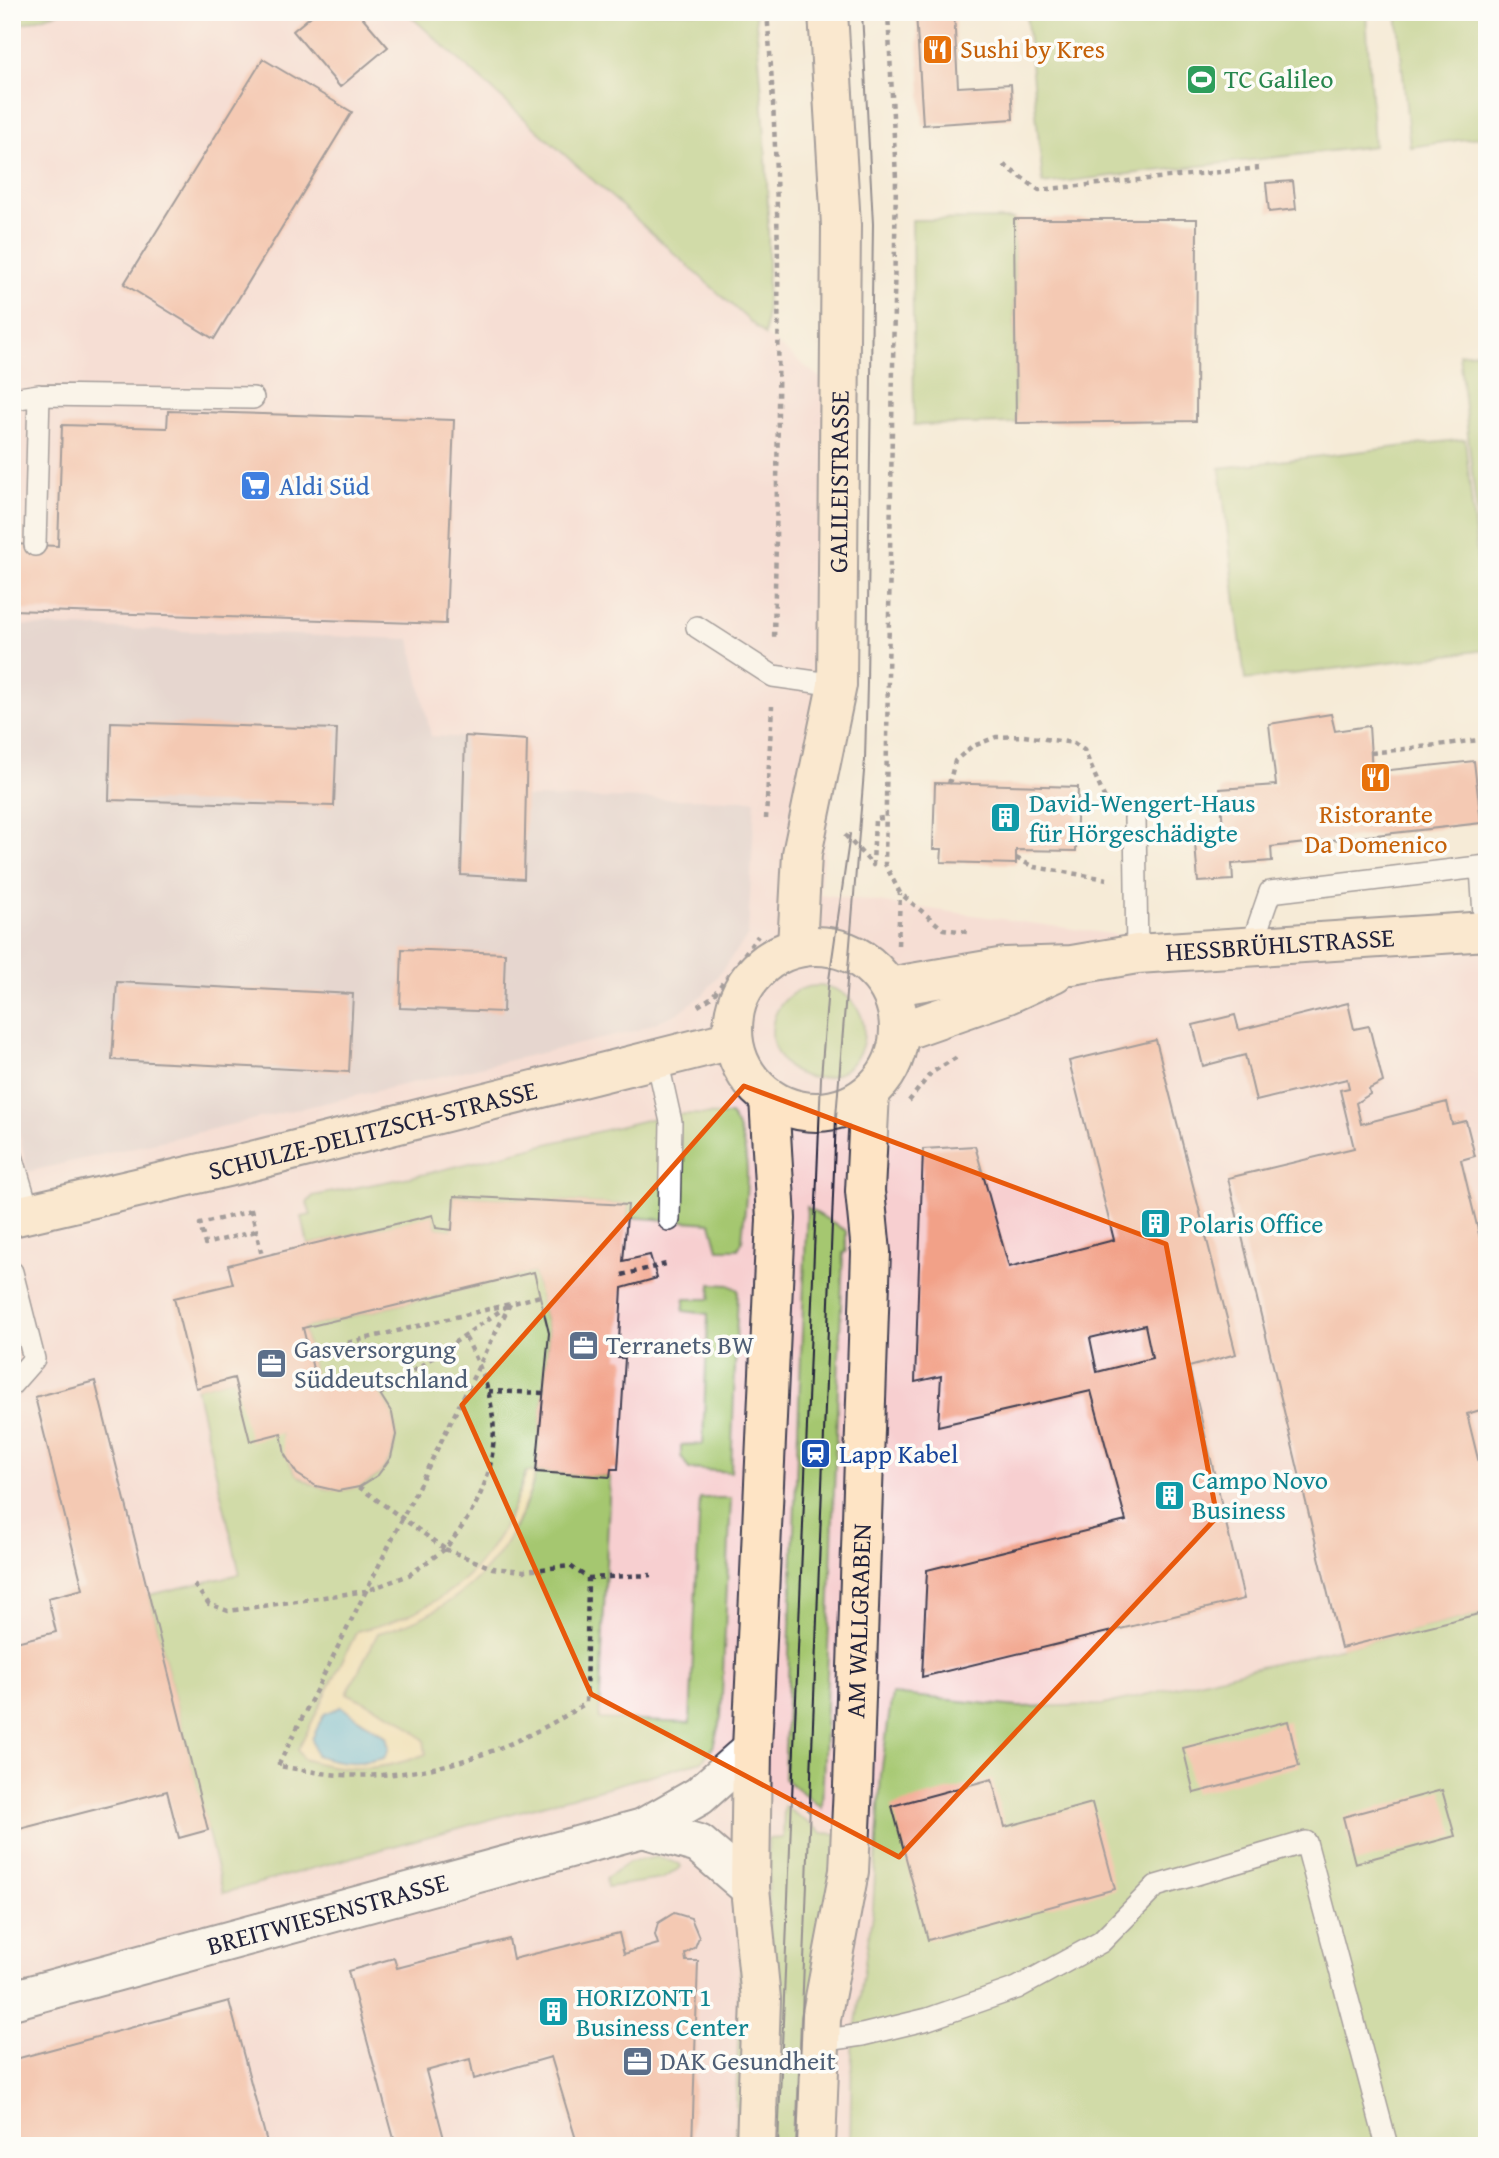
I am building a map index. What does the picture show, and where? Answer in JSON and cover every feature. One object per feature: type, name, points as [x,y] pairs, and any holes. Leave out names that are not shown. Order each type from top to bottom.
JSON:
[{"type":"street","name":"GALILEISTRASSE","points":[[797,947],[802,854],[837,685],[841,225],[828,12]]},
{"type":"street","name":"HESSBRÜHLSTRASSE","points":[[890,987],[1005,967],[1072,965],[1137,954],[1486,931]]},
{"type":"street","points":[[797,947],[834,947],[849,952],[875,968],[890,987],[899,1009],[900,1032],[891,1066],[870,1093],[836,1110],[820,1113],[793,1110],[769,1098],[751,1083],[738,1063],[732,1040],[734,1009],[747,981],[769,959],[797,947]]},
{"type":"street","name":"HESSBRÜHLSTRASSE","points":[[900,1032],[1008,994],[1072,965]]},
{"type":"street","name":"SCHULZE-DELITZSCH-STRASSE","points":[[21,1215],[316,1145],[732,1040]]},
{"type":"street","name":"AM WALLGRABEN","points":[[816,2146],[821,2019],[849,1871],[871,1252],[865,1191],[870,1093]]},
{"type":"street","points":[[756,2146],[761,1999],[750,1888],[752,1749],[776,1219],[769,1098]]},
{"type":"street","name":"BREITWIESENSTRASSE","points":[[12,2000],[643,1828],[699,1796],[752,1749]]},
{"type":"street","points":[[643,1828],[699,1844],[750,1888]]},
{"type":"lane","points":[[12,399],[38,396],[253,398]]},
{"type":"lane","points":[[35,545],[38,396]]},
{"type":"lane","points":[[697,627],[773,676],[837,685]]},
{"type":"lane","points":[[1135,818],[1137,954]]},
{"type":"lane","points":[[1251,947],[1270,892],[1484,867],[1486,931]]},
{"type":"lane","points":[[657,1059],[671,1122],[669,1220]]},
{"type":"lane","points":[[12,1156],[21,1215]]},
{"type":"lane","points":[[12,1272],[34,1359],[12,1384]]},
{"type":"lane","points":[[820,2041],[862,2035],[928,2019],[1017,1988],[1101,1942],[1156,1886],[1306,1842],[1387,2146]]},
{"type":"path","points":[[766,825],[773,676],[780,316],[776,119],[767,12]]},
{"type":"path","points":[[888,12],[896,192],[885,864],[900,893],[943,929]]},
{"type":"path","points":[[1004,165],[1039,190],[1259,169]]},
{"type":"path","points":[[949,784],[955,761],[971,747],[996,737],[1024,736],[1074,743],[1084,751],[1104,800],[1117,818],[1135,818]]},
{"type":"path","points":[[1371,752],[1487,739]]},
{"type":"path","points":[[1016,858],[1034,867],[1093,875],[1116,882],[1136,893]]},
{"type":"path","points":[[890,987],[898,957],[900,893]]},
{"type":"path","points":[[690,1011],[712,997],[758,935]]},
{"type":"path","points":[[906,1107],[931,1073],[967,1051],[958,1012]]},
{"type":"path","points":[[256,1231],[205,1244],[200,1224],[251,1211],[256,1231],[262,1256]]},
{"type":"path","points":[[622,1275],[666,1264]]},
{"type":"path","points":[[309,1352],[540,1296]]},
{"type":"path","points":[[380,1394],[510,1304]]},
{"type":"path","points":[[510,1304],[278,1766],[342,1775],[418,1772],[495,1752],[550,1726],[586,1703],[588,1578]]},
{"type":"path","points":[[194,1585],[209,1604],[228,1611],[366,1591],[409,1575],[444,1549],[467,1523],[488,1481],[495,1418],[480,1363],[464,1335]]},
{"type":"path","points":[[488,1391],[544,1393]]},
{"type":"path","points":[[359,1487],[444,1549],[475,1564],[524,1571],[570,1566],[588,1578],[651,1575]]},
{"type":"path","points":[[785,1791],[818,1817]]},
{"type":"highlighted area","points":[[744,1086],[1166,1244],[1217,1517],[899,1857],[591,1694],[462,1405]]},
{"type":"shaded area","points":[[61,12],[406,12],[765,335],[850,401],[844,689],[819,894],[1279,957],[1487,937],[1487,2146],[12,2146],[12,27]]},
{"type":"shaded area","points":[[12,625],[410,639],[431,736],[527,740],[526,797],[755,800],[748,936],[704,994],[678,1013],[636,1031],[27,1172],[12,1097]]},
{"type":"green space","points":[[12,12],[61,12],[12,27]]},
{"type":"green space","points":[[406,12],[755,12],[767,174],[765,335]]},
{"type":"green space","name":"TC Galileo","points":[[1026,12],[1366,12],[1374,146],[1043,184]]},
{"type":"green space","points":[[1397,12],[1487,12],[1487,136],[1410,147]]},
{"type":"green space","points":[[1014,219],[1016,423],[914,425],[912,220]]},
{"type":"green space","points":[[1487,351],[1487,606],[1459,354]]},
{"type":"green space","points":[[1465,439],[1487,650],[1245,680],[1220,468]]},
{"type":"green space","points":[[818,986],[836,989],[851,999],[861,1014],[864,1032],[861,1050],[851,1065],[836,1075],[818,1078],[800,1075],[785,1065],[775,1050],[772,1032],[775,1014],[785,999],[800,989]]},
{"type":"green space","points":[[684,1114],[731,1115],[739,1130],[744,1145],[747,1176],[742,1242],[738,1249],[718,1249],[711,1223],[628,1217],[628,1205],[454,1196],[452,1230],[436,1228],[433,1216],[308,1245],[302,1217],[311,1215],[307,1203],[313,1196],[425,1174],[658,1117]]},
{"type":"green space","points":[[807,1207],[846,1231],[822,1808],[784,1778]]},
{"type":"green space","points":[[534,1272],[549,1333],[537,1472],[610,1477],[599,1719],[690,1723],[700,1498],[731,1498],[721,1717],[713,1747],[702,1761],[223,1893],[149,1595],[240,1574],[196,1388],[234,1378],[280,1431],[291,1465],[298,1475],[322,1488],[348,1489],[371,1480],[387,1465],[394,1445],[394,1424],[386,1404],[370,1389],[347,1380],[316,1381],[303,1328]]},
{"type":"green space","points":[[711,1284],[729,1285],[738,1290],[731,1472],[689,1469],[681,1456],[681,1445],[703,1444],[708,1314],[683,1311],[685,1299],[710,1299]]},
{"type":"green space","points":[[1487,1612],[1487,2146],[850,2146],[852,2050],[873,1908],[881,1774],[892,1694],[1018,1707],[1103,1705]]},
{"type":"green space","points":[[784,1806],[823,1833],[837,1834],[806,2146],[771,2146],[768,1839],[783,1838]]},
{"type":"green space","points":[[657,1857],[680,1864],[681,1867],[662,1879],[607,1887],[606,1878],[629,1862]]},
{"type":"green space","points":[[741,1938],[749,1985],[743,2146],[735,2146]]},
{"type":"sand","points":[[526,1472],[536,1472],[527,1502],[499,1553],[480,1575],[435,1611],[378,1633],[347,1693],[400,1719],[424,1740],[426,1754],[395,1764],[365,1768],[334,1767],[303,1759],[298,1750],[357,1631],[418,1611],[444,1596],[485,1556],[515,1503]],"holes":[[[341,1707],[386,1736],[389,1748],[384,1758],[362,1763]]]},
{"type":"water","points":[[341,1707],[386,1737],[389,1748],[384,1758],[350,1762],[316,1755],[312,1739],[324,1714]]},
{"type":"building","points":[[316,12],[358,12],[388,47],[340,87],[293,31]]},
{"type":"building","name":"Sushi by Kres","points":[[954,12],[958,87],[1011,84],[1013,119],[923,125],[916,13]]},
{"type":"building","points":[[263,59],[352,112],[214,339],[124,284]]},
{"type":"building","points":[[1293,181],[1296,209],[1269,212],[1266,183]]},
{"type":"building","points":[[1014,219],[1197,219],[1196,421],[1016,423]]},
{"type":"building","name":"Aldi Süd","points":[[168,411],[454,420],[446,624],[12,610],[12,544],[58,546],[62,425],[167,428]]},
{"type":"building","name":"Ristorante Da Domenico","points":[[1331,714],[1335,731],[1369,726],[1372,772],[1474,761],[1481,823],[1271,847],[1272,861],[1232,864],[1233,880],[1198,882],[1194,830],[1223,828],[1220,789],[1276,785],[1269,724]]},
{"type":"building","points":[[111,722],[337,729],[334,806],[109,800]]},
{"type":"building","points":[[465,736],[527,740],[524,879],[461,875]]},
{"type":"building","name":"David-Wengert-Haus für Hörgeschädigte","points":[[935,783],[1078,787],[1076,851],[1016,850],[1016,864],[941,862],[942,849],[933,849]]},
{"type":"building","points":[[402,949],[505,953],[503,1012],[400,1008]]},
{"type":"building","points":[[117,982],[353,994],[349,1072],[112,1060]]},
{"type":"building","points":[[1348,1003],[1354,1029],[1369,1026],[1383,1082],[1369,1089],[1370,1094],[1356,1103],[1361,1124],[1447,1102],[1452,1124],[1466,1121],[1475,1156],[1461,1160],[1487,1267],[1487,1408],[1467,1414],[1487,1496],[1487,1612],[1341,1648],[1228,1178],[1354,1148],[1340,1090],[1349,1088],[1347,1079],[1256,1101],[1245,1055],[1203,1066],[1193,1025],[1235,1015],[1239,1030]]},
{"type":"building","points":[[1156,1040],[1236,1354],[1189,1367],[1244,1599],[922,1677],[927,1570],[1126,1521],[1091,1391],[938,1426],[941,1376],[915,1382],[923,1149],[975,1146],[1009,1267],[1114,1240],[1069,1061]],"holes":[[[1145,1325],[1152,1358],[1097,1372],[1090,1338]]]},
{"type":"building","points":[[454,1196],[628,1205],[623,1261],[650,1255],[657,1278],[622,1288],[618,1358],[625,1358],[618,1469],[611,1469],[610,1477],[536,1472],[549,1333],[534,1272],[303,1328],[316,1381],[339,1377],[361,1381],[380,1394],[392,1413],[396,1435],[391,1457],[378,1475],[359,1487],[338,1491],[316,1486],[297,1474],[285,1455],[281,1433],[250,1441],[234,1378],[196,1388],[174,1298],[233,1284],[228,1265],[308,1245],[433,1215],[436,1228],[452,1230]]},
{"type":"building","points":[[95,1381],[208,1830],[179,1838],[167,1791],[12,1831],[12,1643],[56,1632],[48,1598],[83,1589],[35,1397]]},
{"type":"building","points":[[1288,1721],[1299,1766],[1194,1793],[1183,1748]]},
{"type":"building","points":[[992,1779],[1005,1827],[1092,1803],[1115,1889],[928,1940],[892,1806]]},
{"type":"building","points":[[1442,1790],[1455,1836],[1355,1863],[1343,1817]]},
{"type":"building","name":"HORIZONT 1 Business Center","points":[[674,1913],[691,1918],[699,1937],[695,1947],[685,1954],[686,1961],[698,1961],[692,2146],[578,2146],[551,2057],[474,2079],[470,2059],[426,2071],[446,2146],[396,2146],[348,1971],[394,1958],[397,1968],[509,1939],[513,1959],[619,1933],[624,1954],[658,1944],[655,1935],[658,1923]]},
{"type":"building","points":[[229,2001],[268,2146],[12,2146],[12,2060]]},
{"type":"tram line","points":[[797,2146],[836,1117],[865,759],[873,224],[862,12]]},
{"type":"tram line","points":[[778,2146],[821,1078],[828,987],[850,834]]},
{"type":"place","name":"Sushi by Kres","points":[[937,49]]},
{"type":"place","name":"TC Galileo","points":[[1201,79]]},
{"type":"place","name":"Aldi Süd","points":[[256,486]]},
{"type":"place","name":"Ristorante Da Domenico","points":[[1376,778]]},
{"type":"place","name":"David-Wengert-Haus für Hörgeschädigte","points":[[1006,818]]},
{"type":"place","name":"Polaris Office","points":[[1156,1224]]},
{"type":"place","name":"Terranets BW","points":[[583,1345]]},
{"type":"place","name":"Gasversorgung Süddeutschland","points":[[271,1364]]},
{"type":"place","name":"Lapp Kabel","points":[[816,1454]]},
{"type":"place","name":"Campo Novo Business","points":[[1169,1495]]},
{"type":"place","name":"HORIZONT 1 Business Center","points":[[553,2012]]},
{"type":"place","name":"DAK Gesundheit","points":[[637,2061]]}]
